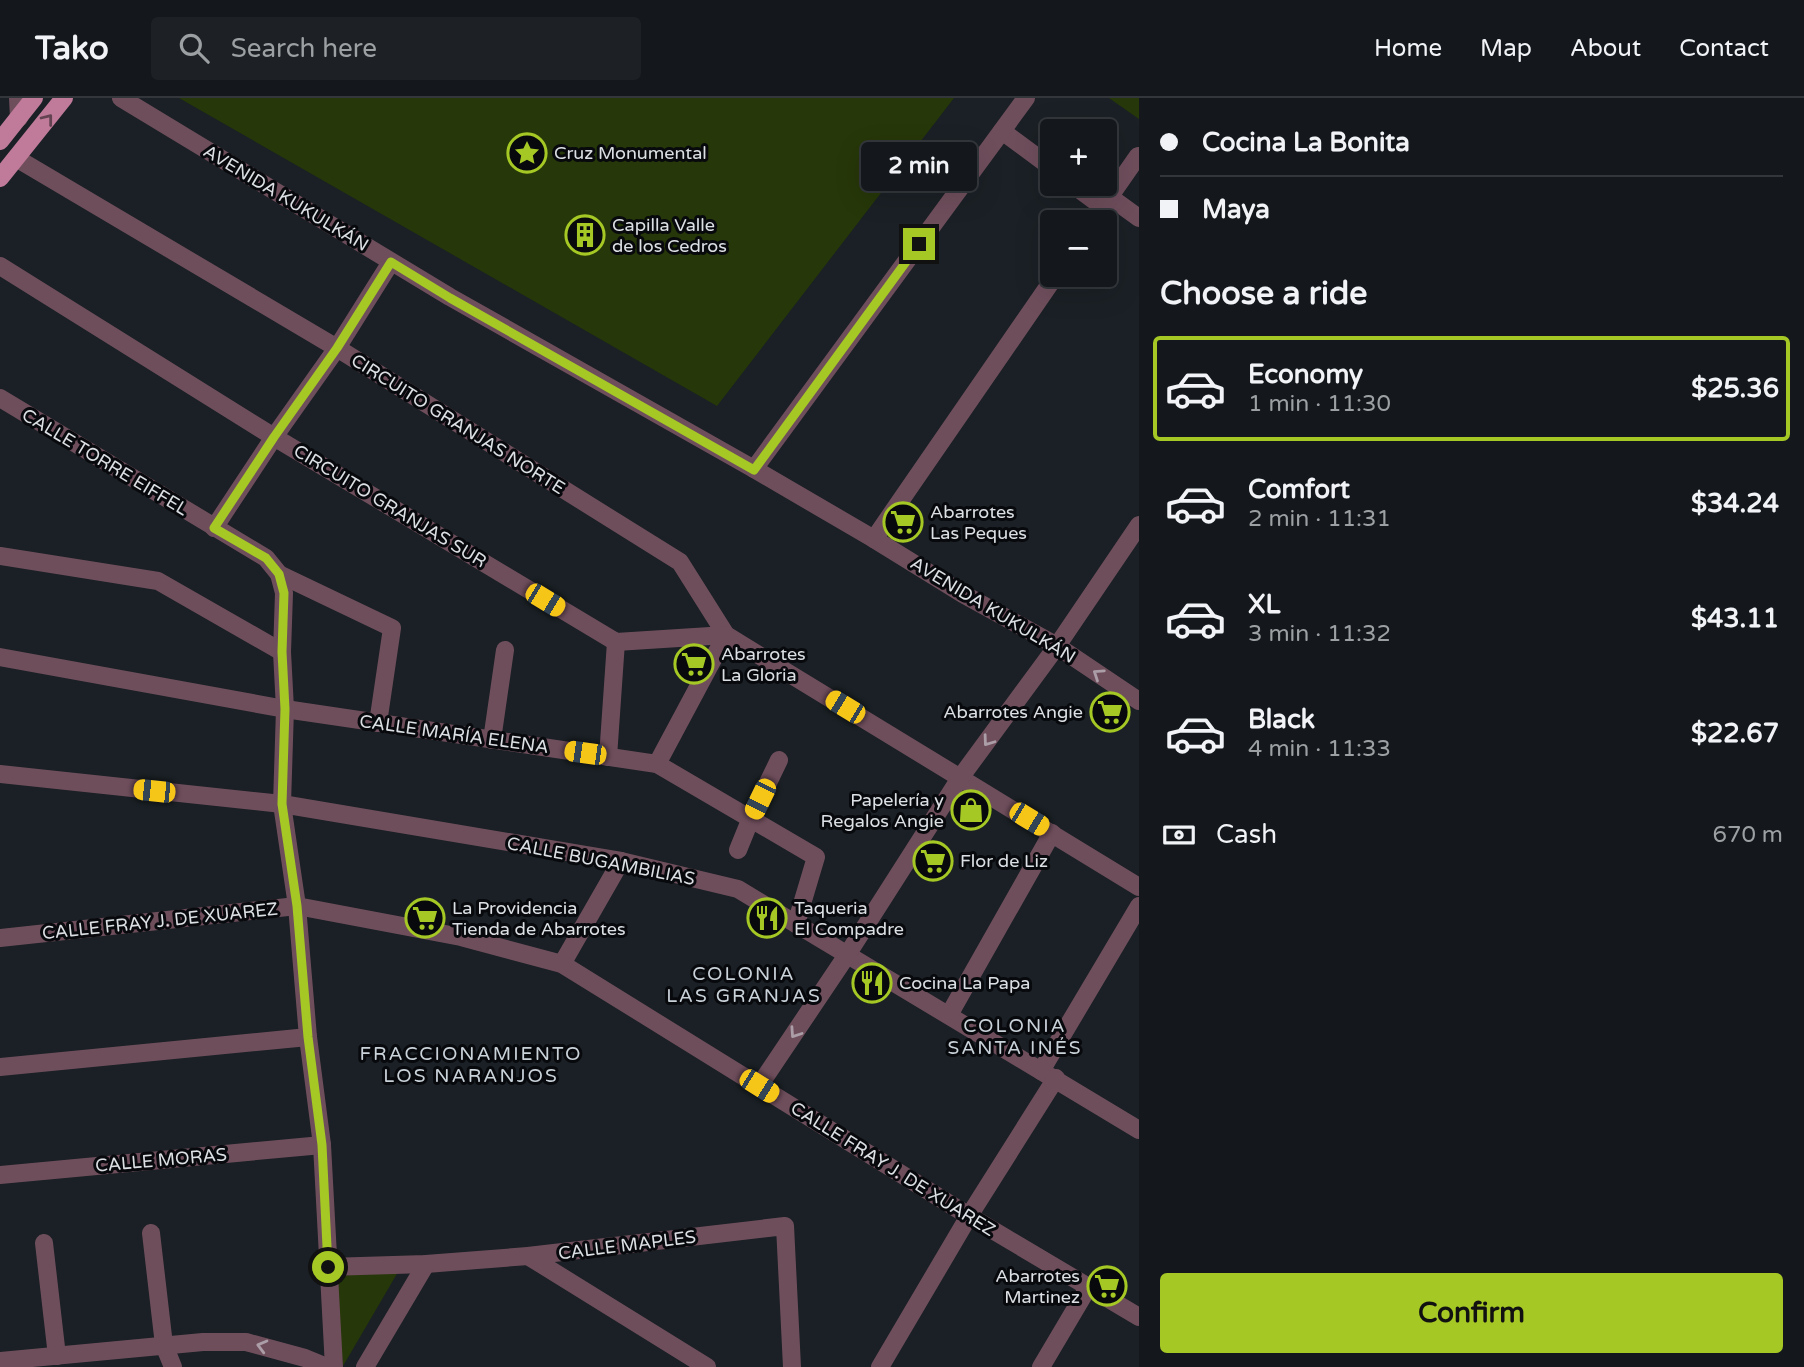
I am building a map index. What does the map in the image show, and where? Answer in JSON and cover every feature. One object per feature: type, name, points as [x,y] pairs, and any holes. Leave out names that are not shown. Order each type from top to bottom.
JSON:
[{"type":"main road","points":[[0,141],[34,98]]},
{"type":"main road","points":[[0,178],[64,98]]},
{"type":"street","points":[[18,98],[19,118]]},
{"type":"street","name":"AVENIDA KUKULKÁN","points":[[121,98],[462,304],[1057,646],[1139,701]]},
{"type":"street","points":[[754,470],[1027,98]]},
{"type":"street","points":[[1002,131],[1040,160]]},
{"type":"street","points":[[1101,210],[1138,156]]},
{"type":"street","name":"CIRCUITO GRANJAS NORTE","points":[[16,159],[337,348],[680,562],[726,635]]},
{"type":"street","points":[[1095,196],[1139,218]]},
{"type":"street","points":[[214,528],[337,348],[391,262]]},
{"type":"street","name":"CIRCUITO GRANJAS SUR","points":[[0,266],[274,437],[617,642]]},
{"type":"street","points":[[874,539],[1048,287]]},
{"type":"street","name":"CALLE TORRE EIFFEL","points":[[0,398],[266,558],[279,574],[392,628],[378,723]]},
{"type":"street","points":[[759,1086],[847,955],[960,778],[1057,646],[1139,524]]},
{"type":"street","points":[[0,556],[158,581],[282,652]]},
{"type":"street","points":[[279,574],[284,593],[282,804],[297,906],[308,1037],[322,1145],[334,1367]]},
{"type":"street","points":[[657,764],[726,635]]},
{"type":"street","points":[[608,757],[617,642],[726,635],[1139,887]]},
{"type":"street","points":[[492,740],[505,650]]},
{"type":"street","name":"CALLE MARÍA ELENA","points":[[0,657],[285,709],[657,764],[816,857],[796,924]]},
{"type":"street","points":[[738,850],[779,761]]},
{"type":"street","name":"CALLE BUGAMBILIAS","points":[[0,774],[282,804],[621,861],[738,889],[1049,1074],[1136,1121]]},
{"type":"street","points":[[949,1015],[1052,833]]},
{"type":"street","points":[[562,964],[621,861]]},
{"type":"street","name":"CALLE FRAY J. DE XUAREZ","points":[[0,939],[297,906],[461,937],[562,964],[969,1216],[1139,1317]]},
{"type":"street","points":[[880,1367],[1049,1074],[1139,906]]},
{"type":"street","points":[[0,1067],[308,1037]]},
{"type":"street","name":"CALLE MORAS","points":[[0,1175],[322,1145]]},
{"type":"street","name":"CALLE MAPLES","points":[[328,1267],[426,1264],[528,1256],[785,1226],[792,1367]]},
{"type":"street","points":[[152,1233],[164,1345],[173,1367]]},
{"type":"street","points":[[44,1243],[57,1356]]},
{"type":"street","points":[[528,1256],[707,1367]]},
{"type":"street","points":[[365,1367],[426,1264]]},
{"type":"street","points":[[1041,1367],[1089,1286]]},
{"type":"street","points":[[0,1361],[164,1345],[246,1342],[305,1358],[327,1367]]},
{"type":"green space","points":[[179,98],[954,98],[717,406]]},
{"type":"green space","points":[[1109,98],[1139,98],[1139,119]]},
{"type":"green space","points":[[398,1272],[343,1366],[335,1276]]},
{"type":"place","name":"Cruz Monumental","points":[[527,153]]},
{"type":"place","name":"Capilla Valle de los Cedros","points":[[585,235]]},
{"type":"place","name":"Abarrotes Las Peques","points":[[903,522]]},
{"type":"place","name":"Abarrotes La Gloria","points":[[694,664]]},
{"type":"place","name":"Abarrotes Angie","points":[[1110,712]]},
{"type":"place","name":"Papelería y Regalos Angie","points":[[971,810]]},
{"type":"place","name":"Flor de Liz","points":[[933,861]]},
{"type":"place","name":"La Providencia Tienda de Abarrotes","points":[[425,918]]},
{"type":"place","name":"Taqueria El Compadre","points":[[767,918]]},
{"type":"place","name":"Cocina La Papa","points":[[872,983]]},
{"type":"place","name":"Abarrotes Martinez","points":[[1107,1286]]},
{"type":"district","name":"COLONIA LAS GRANJAS","points":[[744,984]]},
{"type":"district","name":"COLONIA SANTA INÉS","points":[[1015,1036]]},
{"type":"district","name":"FRACCIONAMIENTO LOS NARANJOS","points":[[471,1064]]},
{"type":"route","points":[[328,1267],[322,1145],[308,1037],[297,906],[282,804],[284,593],[279,574],[266,558],[214,528],[337,348],[391,262],[754,470],[919,244]]}]
